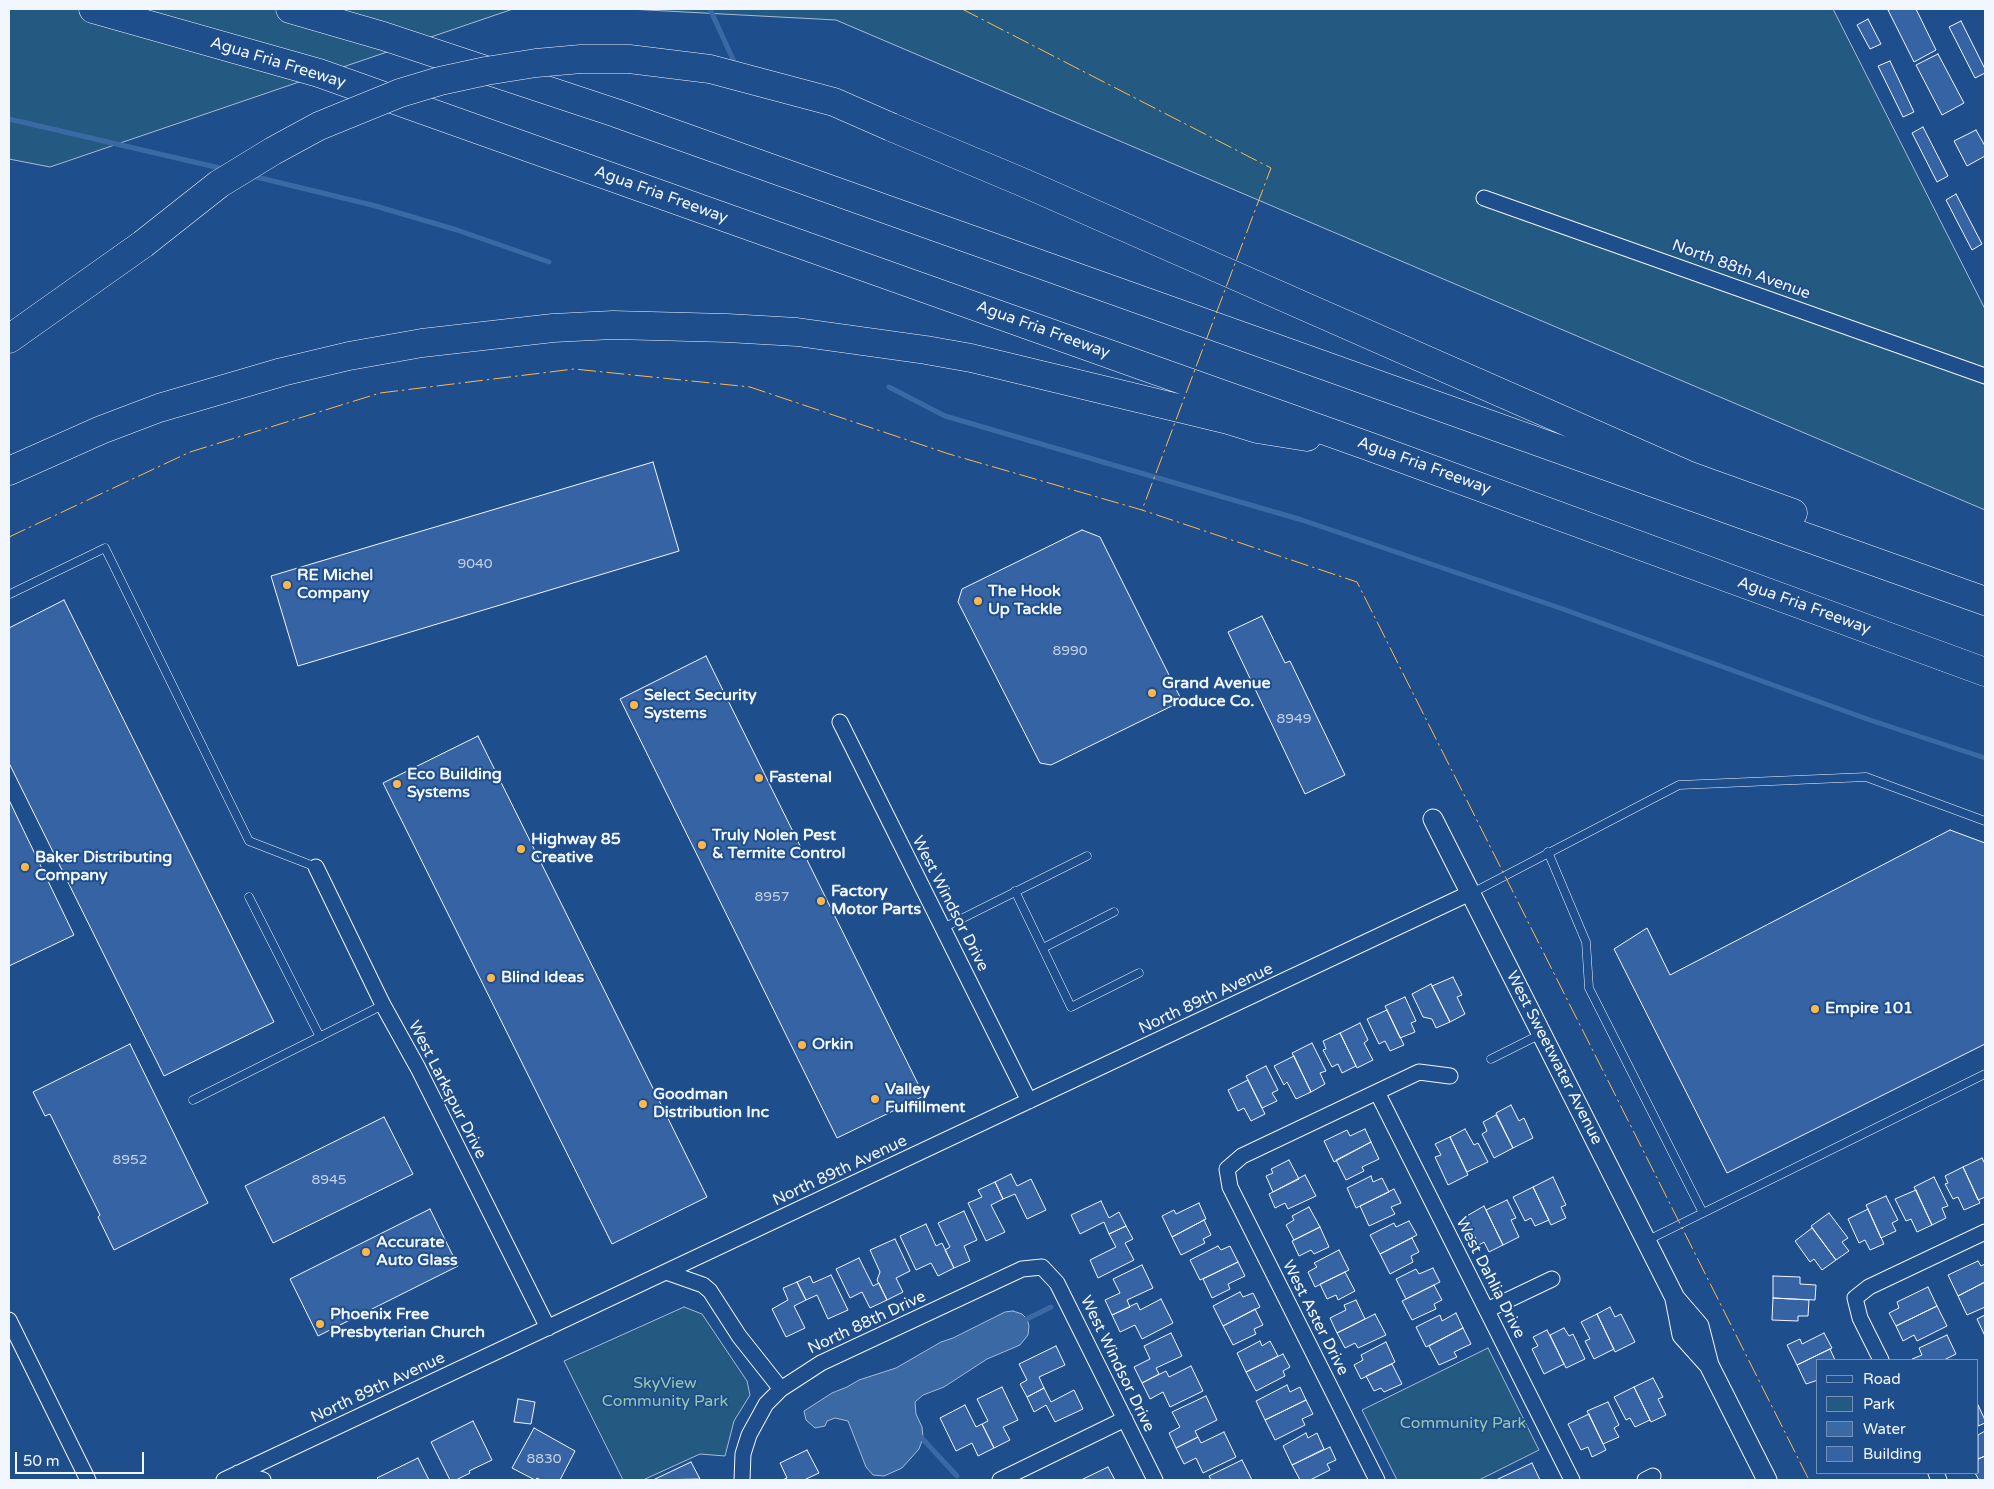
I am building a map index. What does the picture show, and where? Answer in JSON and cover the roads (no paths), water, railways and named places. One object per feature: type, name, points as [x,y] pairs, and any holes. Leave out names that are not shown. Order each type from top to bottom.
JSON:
[{"type":"highway","name":"Agua Fria Freeway","points":[[93,9],[319,73],[1368,446],[1985,672]]},
{"type":"highway","points":[[290,9],[383,36],[616,113],[1982,600]]},
{"type":"highway","points":[[9,340],[143,244],[219,184],[319,126],[400,93],[432,83],[486,71],[536,63],[581,59],[629,59],[710,69],[834,102],[1022,182],[1690,476],[1933,565],[1982,600]]},
{"type":"highway","points":[[9,471],[101,430],[160,408],[282,372],[349,356],[422,343],[553,328],[613,325],[797,332],[926,350],[971,358],[1228,420],[1257,429],[1368,446]]},
{"type":"street","name":"North 88th Avenue","points":[[1484,198],[1985,376]]},
{"type":"street","name":"West Windsor Drive","points":[[840,722],[1030,1101]]},
{"type":"street","name":"West Sweetwater Avenue","points":[[1433,818],[1675,1298],[1682,1335],[1709,1365],[1767,1480]]},
{"type":"street","name":"West Larkspur Drive","points":[[316,867],[383,1005],[418,1068],[548,1328]]},
{"type":"street","name":"North 89th Avenue","points":[[224,1480],[1470,893]]},
{"type":"street","points":[[1377,1092],[1419,1072],[1450,1076]]},
{"type":"street","name":"West Aster Drive","points":[[1377,1092],[1242,1156],[1227,1169],[1230,1187],[1377,1480]]},
{"type":"street","name":"West Dahlia Drive","points":[[1377,1092],[1572,1480]]},
{"type":"street","points":[[1880,1359],[1860,1318],[1855,1298],[1869,1287],[1985,1232]]},
{"type":"street","name":"West Windsor Drive","points":[[1042,1267],[1057,1283],[1155,1480]]},
{"type":"street","name":"North 88th Drive","points":[[742,1480],[743,1454],[756,1420],[766,1404],[781,1389],[803,1373],[1022,1270],[1042,1267]]},
{"type":"street","points":[[666,1272],[703,1285],[710,1291],[739,1336],[781,1389]]},
{"type":"street","points":[[1487,1310],[1552,1279]]},
{"type":"street","points":[[9,1320],[88,1480]]},
{"type":"street","points":[[1000,1480],[1125,1419]]},
{"type":"street","points":[[238,1474],[263,1480]]},
{"type":"lane","points":[[10,594],[105,548],[249,841],[316,867]]},
{"type":"lane","points":[[1470,893],[1679,785],[1866,777],[1985,820]]},
{"type":"lane","points":[[1548,852],[1586,942],[1589,988],[1703,1213]]},
{"type":"lane","points":[[942,928],[1087,856]]},
{"type":"lane","points":[[1015,891],[1071,1007],[1139,973]]},
{"type":"lane","points":[[249,897],[320,1037]]},
{"type":"lane","points":[[1043,948],[1114,912]]},
{"type":"lane","points":[[193,1100],[383,1005]]},
{"type":"lane","points":[[1490,1059],[1541,1034]]},
{"type":"lane","points":[[1646,1241],[1985,1074]]},
{"type":"water","points":[[1013,1311],[1022,1314],[1027,1319],[1029,1326],[1028,1335],[1020,1345],[987,1359],[944,1387],[923,1395],[915,1402],[916,1414],[922,1427],[923,1438],[919,1449],[902,1468],[884,1476],[873,1475],[866,1467],[848,1421],[835,1418],[827,1421],[825,1426],[815,1428],[806,1420],[804,1411],[832,1393],[859,1380],[896,1368],[941,1342],[1005,1312]]},
{"type":"waterway","points":[[710,9],[736,66]]},
{"type":"waterway","points":[[9,119],[224,169]]},
{"type":"waterway","points":[[252,176],[372,205],[457,230],[549,262]]},
{"type":"waterway","points":[[889,387],[945,416],[1302,520],[1560,608],[1867,719],[1985,758]]},
{"type":"waterway","points":[[1023,1321],[1051,1307]]},
{"type":"waterway","points":[[919,1435],[957,1476]]},
{"type":"place","name":"RE Michel Company","points":[[287,585]]},
{"type":"place","name":"The Hook Up Tackle","points":[[978,601]]},
{"type":"place","name":"Grand Avenue Produce Co.","points":[[1152,693]]},
{"type":"place","name":"Select Security Systems","points":[[634,705]]},
{"type":"place","name":"Fastenal","points":[[759,778]]},
{"type":"place","name":"Eco Building Systems","points":[[397,784]]},
{"type":"place","name":"Truly Nolen Pest & Termite Control","points":[[702,845]]},
{"type":"place","name":"Highway 85 Creative","points":[[521,849]]},
{"type":"place","name":"Baker Distributing Company","points":[[25,867]]},
{"type":"place","name":"Factory Motor Parts","points":[[821,901]]},
{"type":"place","name":"Blind Ideas","points":[[491,978]]},
{"type":"place","name":"Empire 101","points":[[1815,1009]]},
{"type":"place","name":"Orkin","points":[[802,1045]]},
{"type":"place","name":"Valley Fulfillment","points":[[875,1099]]},
{"type":"place","name":"Goodman Distribution Inc","points":[[643,1104]]},
{"type":"place","name":"Accurate Auto Glass","points":[[366,1252]]},
{"type":"place","name":"Phoenix Free Presbyterian Church","points":[[320,1324]]},
{"type":"park label","name":"SkyView Community Park","points":[[665,1393]]},
{"type":"park label","name":"Community Park","points":[[1463,1424]]}]
